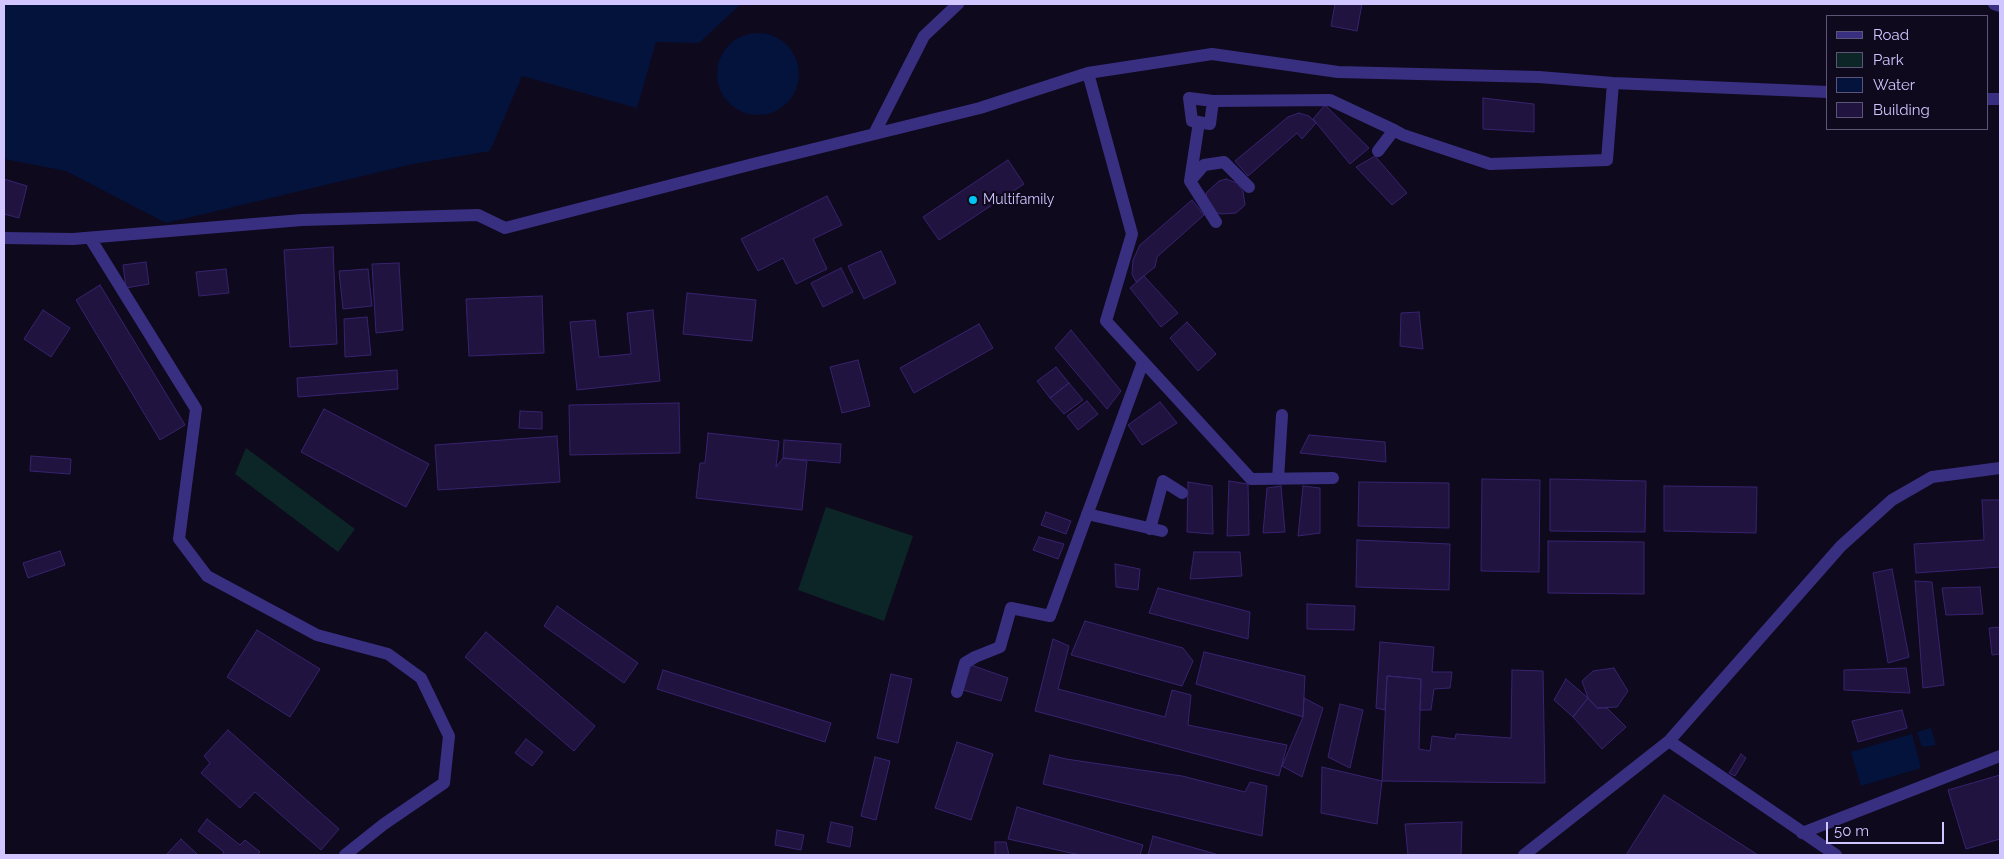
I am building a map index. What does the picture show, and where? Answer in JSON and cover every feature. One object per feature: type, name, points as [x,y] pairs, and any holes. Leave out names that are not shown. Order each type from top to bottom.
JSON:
[{"type":"street","points":[[874,134],[924,36],[958,4]]},
{"type":"street","points":[[1994,4],[2000,6]]},
{"type":"street","points":[[4,238],[73,239],[302,220],[478,215],[505,228],[980,108],[1088,73],[1212,54],[1338,72],[1538,77],[1613,83],[1826,92]]},
{"type":"street","points":[[1088,73],[1132,234],[1106,321],[1251,479],[1333,478]]},
{"type":"street","points":[[1213,102],[1210,124],[1192,121],[1189,98],[1213,102],[1330,100],[1403,135],[1490,164],[1607,160],[1613,83]]},
{"type":"street","points":[[1199,122],[1190,181],[1216,222]]},
{"type":"street","points":[[1378,150],[1394,130]]},
{"type":"street","points":[[1190,181],[1204,165],[1224,162],[1249,188]]},
{"type":"street","points":[[90,238],[196,409],[179,539],[207,576],[317,635],[388,654],[421,678],[449,736],[444,783],[384,824],[345,855]]},
{"type":"street","points":[[957,692],[965,663],[1000,647],[1011,608],[1050,616],[1143,362]]},
{"type":"street","points":[[1278,479],[1282,415]]},
{"type":"street","points":[[1524,855],[1669,740],[1841,546],[1892,500],[1932,476],[2000,468]]},
{"type":"street","points":[[1087,514],[1156,530],[1163,481],[1182,493]]},
{"type":"street","points":[[1669,740],[1836,855]]},
{"type":"street","points":[[1802,833],[2000,756]]},
{"type":"green space","points":[[246,448],[355,529],[338,552],[235,474]]},
{"type":"green space","points":[[826,507],[913,536],[884,621],[798,590]]},
{"type":"water","points":[[4,4],[741,4],[699,43],[656,42],[637,108],[522,76],[490,151],[413,164],[166,223],[66,171],[4,159]]},
{"type":"water","points":[[758,33],[781,40],[787,45],[792,51],[799,74],[792,97],[787,103],[781,108],[758,115],[735,108],[729,103],[724,97],[717,74],[724,51],[729,45],[735,40]]},
{"type":"water","points":[[1931,728],[1936,745],[1922,747],[1917,732]]},
{"type":"water","points":[[1912,734],[1921,768],[1861,786],[1851,752]]},
{"type":"building","points":[[1335,4],[1362,4],[1357,31],[1331,26]]},
{"type":"building","points":[[1483,98],[1534,104],[1534,132],[1483,129]]},
{"type":"building","points":[[1325,105],[1369,148],[1350,164],[1313,119]]},
{"type":"building","points":[[1299,113],[1309,116],[1316,123],[1302,139],[1297,133],[1248,176],[1235,161],[1288,117]]},
{"type":"building","points":[[1375,156],[1407,193],[1392,205],[1356,167]]},
{"type":"building","name":"Multifamily","points":[[1008,160],[1024,184],[939,240],[923,217]]},
{"type":"building","points":[[4,179],[27,186],[19,218],[4,214]]},
{"type":"building","points":[[1226,179],[1237,183],[1243,191],[1245,205],[1236,213],[1221,214],[1207,209],[1206,193],[1219,181]]},
{"type":"building","points":[[827,196],[842,225],[813,239],[827,269],[796,284],[783,258],[758,271],[741,239]]},
{"type":"building","points":[[1192,200],[1204,215],[1157,257],[1155,267],[1136,282],[1132,274],[1133,260],[1140,245]]},
{"type":"building","points":[[333,247],[337,344],[290,347],[284,250]]},
{"type":"building","points":[[881,251],[896,283],[864,299],[848,266]]},
{"type":"building","points":[[146,262],[149,284],[126,288],[123,265]]},
{"type":"building","points":[[399,263],[403,330],[376,333],[372,264]]},
{"type":"building","points":[[841,268],[853,292],[823,307],[811,283]]},
{"type":"building","points":[[226,269],[229,293],[199,296],[196,272]]},
{"type":"building","points":[[368,269],[372,306],[343,309],[339,271]]},
{"type":"building","points":[[1144,276],[1178,313],[1161,327],[1130,288]]},
{"type":"building","points":[[100,285],[185,425],[160,440],[76,300]]},
{"type":"building","points":[[687,293],[756,300],[752,341],[683,334]]},
{"type":"building","points":[[542,296],[544,353],[469,356],[466,299]]},
{"type":"building","points":[[43,310],[70,328],[51,357],[24,339]]},
{"type":"building","points":[[653,310],[660,381],[577,390],[570,322],[595,320],[599,357],[631,354],[627,313]]},
{"type":"building","points":[[1419,312],[1423,349],[1400,346],[1401,313]]},
{"type":"building","points":[[367,317],[371,355],[345,357],[344,319]]},
{"type":"building","points":[[1187,322],[1216,354],[1198,371],[1170,338]]},
{"type":"building","points":[[979,324],[993,348],[914,393],[900,368]]},
{"type":"building","points":[[1071,330],[1121,391],[1107,409],[1055,348]]},
{"type":"building","points":[[858,360],[870,406],[842,413],[830,367]]},
{"type":"building","points":[[1056,367],[1069,383],[1050,398],[1037,381]]},
{"type":"building","points":[[397,370],[398,389],[298,397],[297,378]]},
{"type":"building","points":[[1069,383],[1083,400],[1064,414],[1050,398]]},
{"type":"building","points":[[1087,401],[1098,414],[1078,430],[1067,416]]},
{"type":"building","points":[[1160,402],[1177,423],[1142,445],[1128,425]]},
{"type":"building","points":[[679,403],[680,453],[570,455],[569,405]]},
{"type":"building","points":[[324,409],[429,464],[406,507],[301,452]]},
{"type":"building","points":[[520,411],[542,412],[542,429],[519,428]]},
{"type":"building","points":[[708,433],[779,441],[776,467],[783,458],[807,461],[802,510],[696,498],[700,463],[705,463]]},
{"type":"building","points":[[1309,435],[1385,442],[1386,462],[1300,453]]},
{"type":"building","points":[[557,436],[560,482],[438,490],[435,445]]},
{"type":"building","points":[[784,440],[841,444],[840,463],[783,458]]},
{"type":"building","points":[[31,456],[71,459],[70,474],[30,471]]},
{"type":"building","points":[[1482,479],[1540,480],[1539,572],[1481,571]]},
{"type":"building","points":[[1550,479],[1646,481],[1645,532],[1550,531]]},
{"type":"building","points":[[1229,481],[1248,484],[1249,535],[1227,536]]},
{"type":"building","points":[[1188,482],[1212,486],[1213,534],[1187,532]]},
{"type":"building","points":[[1359,482],[1449,483],[1449,528],[1358,526]]},
{"type":"building","points":[[1281,486],[1285,532],[1263,533],[1267,488]]},
{"type":"building","points":[[1303,486],[1320,488],[1320,533],[1298,536]]},
{"type":"building","points":[[1664,486],[1757,487],[1756,533],[1664,531]]},
{"type":"building","points":[[1982,500],[2000,500],[2000,567],[1916,573],[1914,544],[1984,540]]},
{"type":"building","points":[[1046,512],[1071,521],[1066,534],[1041,525]]},
{"type":"building","points":[[1039,537],[1064,544],[1058,559],[1033,550]]},
{"type":"building","points":[[1357,540],[1450,544],[1449,590],[1356,587]]},
{"type":"building","points":[[1548,541],[1644,542],[1644,594],[1548,593]]},
{"type":"building","points":[[60,551],[65,565],[28,578],[23,563]]},
{"type":"building","points":[[1194,552],[1240,552],[1242,576],[1190,579]]},
{"type":"building","points":[[1115,564],[1140,569],[1138,590],[1116,587]]},
{"type":"building","points":[[1892,569],[1909,657],[1888,663],[1873,573]]},
{"type":"building","points":[[1915,581],[1932,582],[1944,685],[1923,688]]},
{"type":"building","points":[[1980,587],[1983,614],[1946,615],[1942,588]]},
{"type":"building","points":[[1158,588],[1250,612],[1248,639],[1149,613]]},
{"type":"building","points":[[1307,604],[1355,606],[1354,630],[1307,629]]},
{"type":"building","points":[[557,606],[638,663],[624,683],[544,626]]},
{"type":"building","points":[[1085,621],[1183,648],[1193,661],[1182,686],[1071,655]]},
{"type":"building","points":[[2000,627],[2000,654],[1992,655],[1989,628]]},
{"type":"building","points":[[257,630],[320,669],[290,717],[227,677]]},
{"type":"building","points":[[486,632],[595,726],[574,751],[465,657]]},
{"type":"building","points":[[1053,639],[1069,646],[1058,689],[1165,717],[1172,690],[1191,695],[1188,725],[1287,745],[1279,776],[1035,711]]},
{"type":"building","points":[[1380,642],[1434,647],[1432,672],[1452,672],[1450,688],[1434,689],[1431,710],[1420,710],[1421,679],[1387,676],[1385,710],[1376,708]]},
{"type":"building","points":[[1204,652],[1305,676],[1303,717],[1196,684]]},
{"type":"building","points":[[971,665],[1008,678],[1001,701],[963,690]]},
{"type":"building","points":[[1614,668],[1628,691],[1617,707],[1597,708],[1588,698],[1582,681],[1593,671]]},
{"type":"building","points":[[1906,668],[1910,693],[1844,690],[1844,670]]},
{"type":"building","points":[[663,670],[831,723],[825,742],[657,689]]},
{"type":"building","points":[[1512,670],[1543,671],[1545,783],[1382,781],[1387,676],[1421,679],[1419,749],[1430,751],[1432,736],[1455,739],[1456,734],[1511,738]]},
{"type":"building","points":[[891,674],[912,679],[898,743],[877,738]]},
{"type":"building","points":[[1566,679],[1588,698],[1573,717],[1554,700]]},
{"type":"building","points":[[1304,698],[1323,708],[1302,777],[1282,766],[1303,717]]},
{"type":"building","points":[[1588,698],[1597,708],[1607,708],[1626,727],[1602,749],[1573,717]]},
{"type":"building","points":[[1340,704],[1363,710],[1350,768],[1328,757]]},
{"type":"building","points":[[1902,710],[1907,728],[1858,742],[1852,721]]},
{"type":"building","points":[[228,730],[339,829],[321,850],[255,792],[240,808],[201,773],[210,763],[204,756]]},
{"type":"building","points":[[526,739],[543,752],[532,766],[515,753]]},
{"type":"building","points":[[957,742],[993,754],[971,820],[935,808]]},
{"type":"building","points":[[1741,754],[1746,758],[1735,776],[1729,773]]},
{"type":"building","points":[[1050,755],[1182,776],[1245,792],[1250,782],[1267,786],[1262,836],[1043,784]]},
{"type":"building","points":[[875,757],[890,761],[876,820],[861,816]]},
{"type":"building","points":[[1322,767],[1382,781],[1377,824],[1321,813]]},
{"type":"building","points":[[2000,775],[2000,839],[1966,849],[1948,790]]},
{"type":"building","points":[[1664,795],[1758,855],[1626,855]]},
{"type":"building","points":[[1017,807],[1143,845],[1140,855],[1080,855],[1008,839]]},
{"type":"building","points":[[207,819],[240,845],[245,840],[260,852],[257,855],[222,855],[224,852],[198,831]]},
{"type":"building","points":[[831,822],[853,827],[850,847],[827,842]]},
{"type":"building","points":[[1462,822],[1461,855],[1408,855],[1405,824]]},
{"type":"building","points":[[777,830],[804,835],[801,850],[775,845]]},
{"type":"building","points":[[1153,836],[1219,855],[1148,855]]},
{"type":"building","points":[[181,839],[198,855],[166,855]]},
{"type":"building","points":[[995,842],[1006,842],[1009,855],[995,855]]},
{"type":"place","name":"Multifamily","points":[[973,200]]}]
